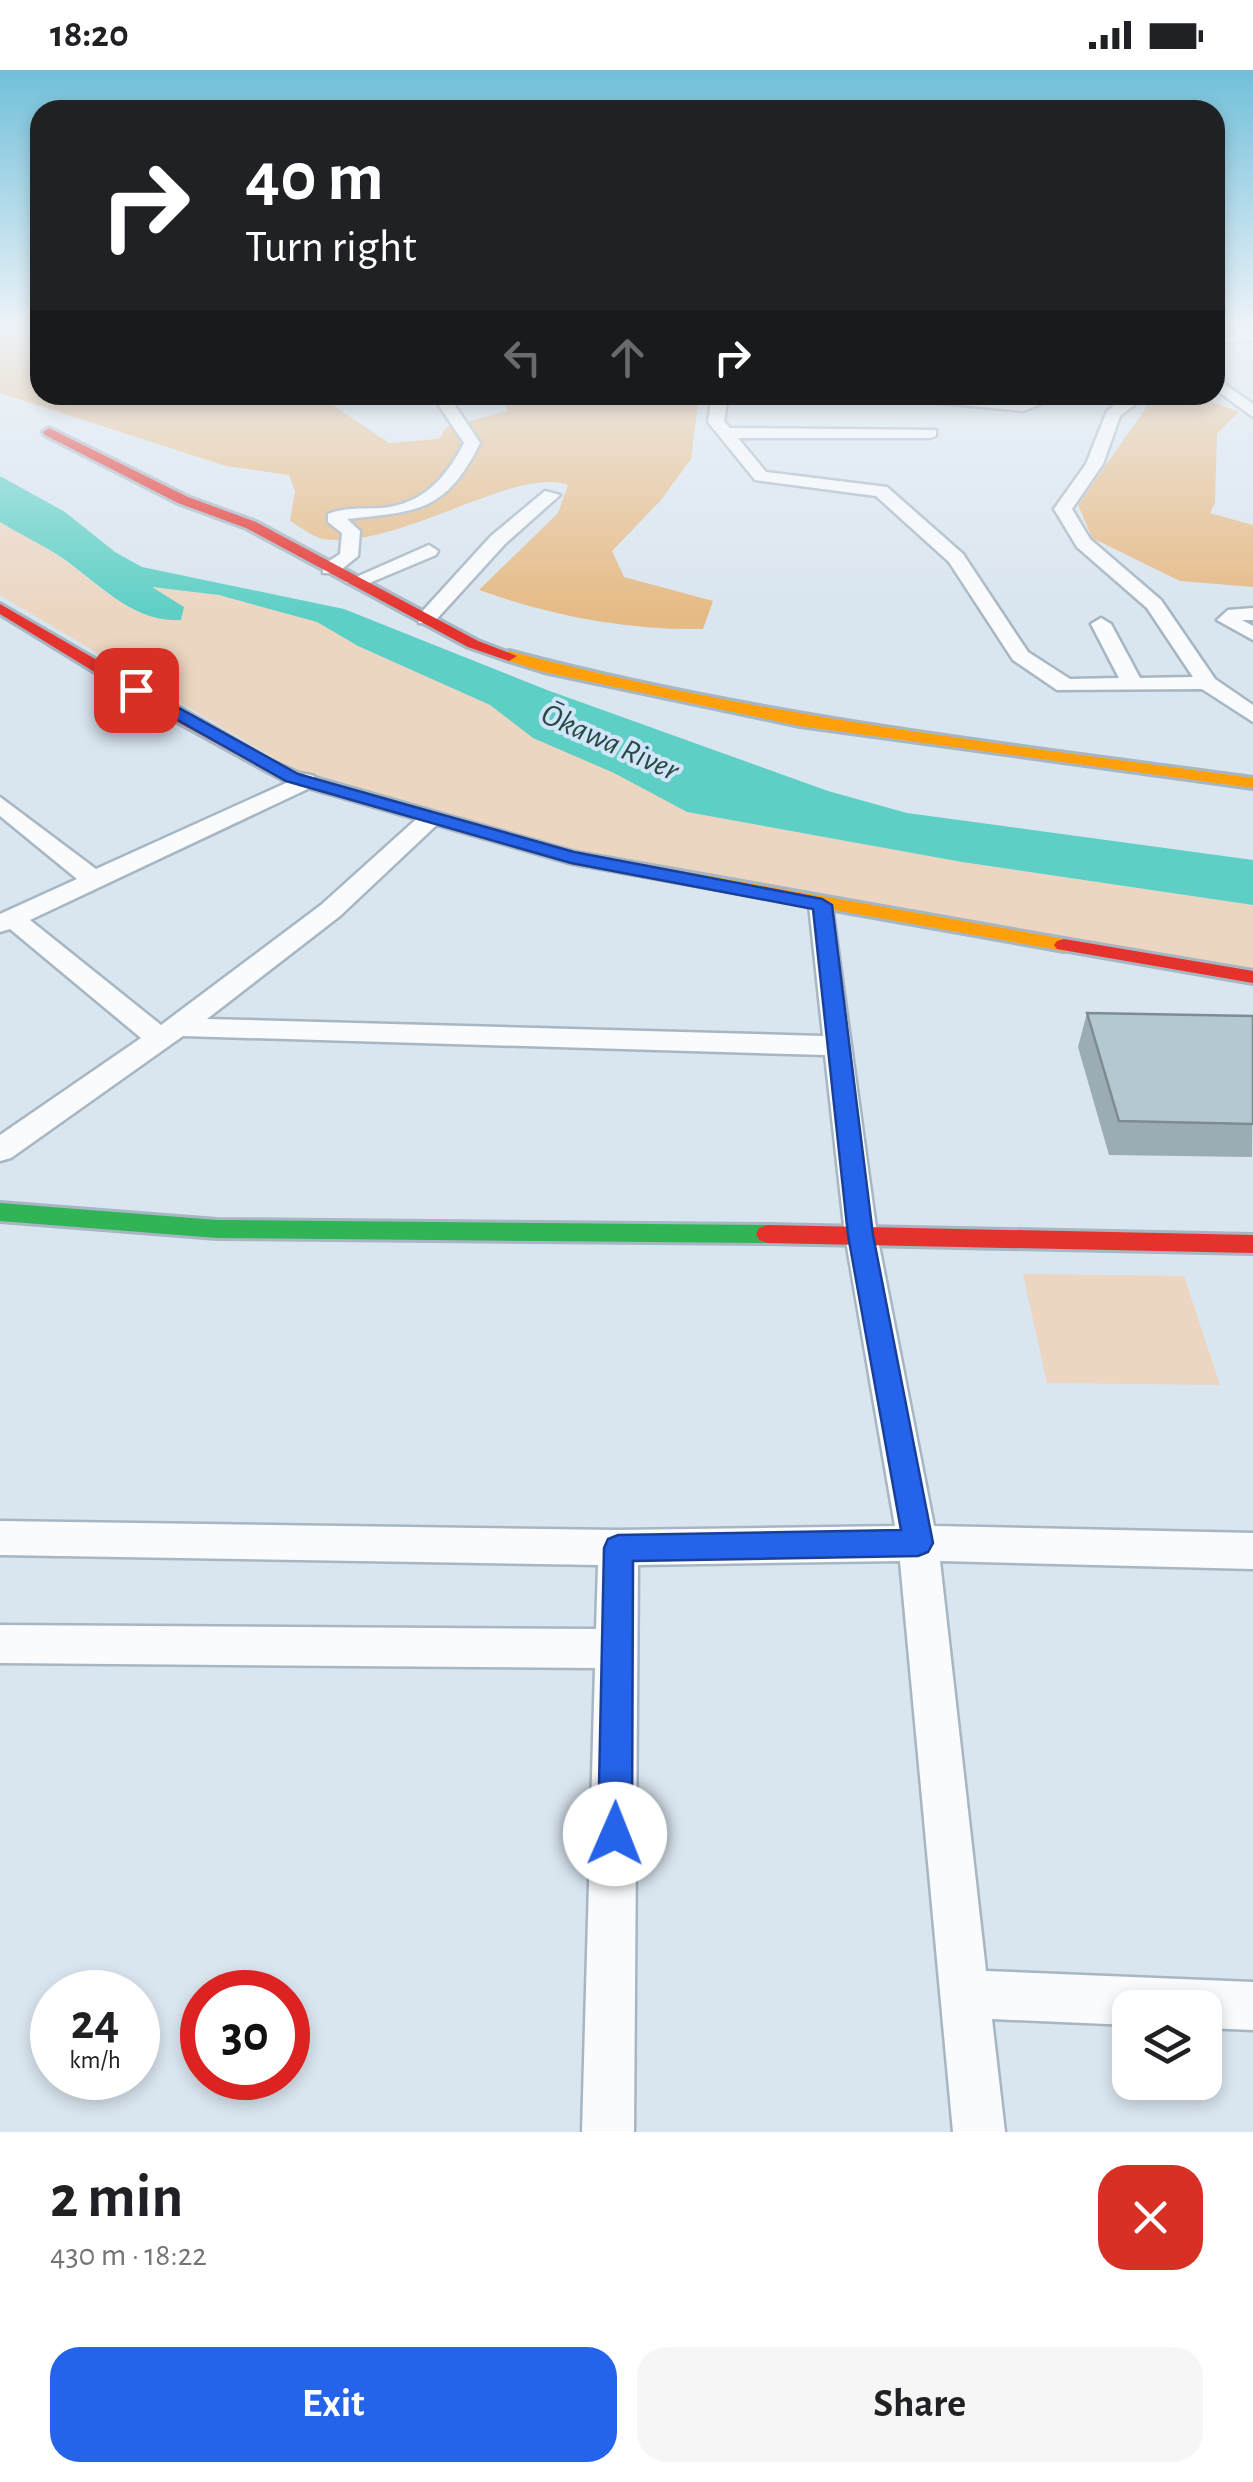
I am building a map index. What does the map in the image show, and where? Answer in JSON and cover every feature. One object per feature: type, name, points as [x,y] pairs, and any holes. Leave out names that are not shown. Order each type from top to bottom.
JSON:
[{"type":"street","points":[[330,569],[349,556],[350,544],[350,531],[334,518],[348,511],[381,513],[411,508],[452,484],[472,443],[458,422]]},
{"type":"street","points":[[716,422],[762,476],[881,491],[956,558],[1020,656],[1065,685],[1207,684]]},
{"type":"street","points":[[1112,422],[1085,482],[1064,509],[1072,536],[1132,580],[1171,627],[1207,684],[1253,715]]},
{"type":"street","points":[[49,432],[183,500],[251,525],[473,644],[550,668],[800,722],[1253,783]]},
{"type":"street","points":[[726,433],[930,433]]},
{"type":"street","points":[[426,619],[498,540],[551,495]]},
{"type":"street","points":[[356,582],[430,551]]},
{"type":"street","points":[[0,608],[170,710],[306,782],[431,819],[571,858],[822,905],[1253,977]]},
{"type":"street","points":[[1253,614],[1235,614],[1227,620],[1253,634]]},
{"type":"street","points":[[1101,624],[1132,684]]},
{"type":"street","points":[[6,921],[306,782]]},
{"type":"street","points":[[0,804],[94,880]]},
{"type":"street","points":[[0,1150],[168,1033],[371,879],[431,819]]},
{"type":"street","points":[[822,905],[861,1235],[918,1543],[979,2132]]},
{"type":"street","points":[[6,921],[168,1033],[840,1046]]},
{"type":"street","points":[[0,1212],[217,1229],[861,1235],[1253,1244]]},
{"type":"street","points":[[0,1538],[618,1548],[918,1543],[1253,1551]]},
{"type":"street","points":[[608,2132],[618,1548]]},
{"type":"street","points":[[0,1644],[619,1648]]},
{"type":"street","points":[[965,1994],[1253,2006]]},
{"type":"shaded area","points":[[90,422],[358,422],[389,443],[439,439],[447,427],[465,422],[696,422],[691,459],[661,500],[612,551],[624,577],[713,601],[703,629],[645,627],[589,620],[479,590],[558,513],[568,485],[545,482],[518,486],[387,532],[354,539],[324,539],[290,521],[295,491],[289,475],[226,466]]},
{"type":"shaded area","points":[[1136,422],[1229,422],[1217,434],[1215,503],[1210,513],[1253,525],[1253,587],[1180,581],[1092,538],[1078,505]]},
{"type":"shaded area","points":[[0,522],[147,615],[181,620],[150,587],[219,595],[317,622],[358,646],[490,705],[687,812],[973,864],[1253,905],[1253,973],[562,849],[295,771],[0,595]]},
{"type":"shaded area","points":[[1023,1274],[1184,1276],[1220,1385],[1047,1383]]},
{"type":"water","name":"Ōkawa River","points":[[0,476],[65,512],[115,552],[142,567],[344,609],[547,690],[828,791],[907,813],[1253,860],[1253,905],[962,862],[687,812],[614,773],[533,738],[490,705],[358,646],[317,622],[219,595],[152,587],[184,607],[181,620],[163,619],[132,608],[61,557],[0,522]]},
{"type":"building","points":[[1087,1013],[1253,1016],[1253,1124],[1119,1121]]},
{"type":"traffic: fast","points":[[0,1212],[217,1229],[768,1234]]},
{"type":"traffic: slow","points":[[509,656],[550,669],[800,721],[1253,783]]},
{"type":"traffic: slow","points":[[271,766],[292,777],[571,857],[1064,945]]},
{"type":"traffic: jam","points":[[49,432],[183,500],[251,525],[473,644],[509,656]]},
{"type":"traffic: jam","points":[[0,608],[169,711],[271,766]]},
{"type":"traffic: jam","points":[[1064,945],[1253,977]]},
{"type":"traffic: jam","points":[[768,1234],[1253,1244]]},
{"type":"route","points":[[136,690],[292,778],[571,858],[822,905],[861,1235],[918,1543],[618,1548],[615,1834]]}]
